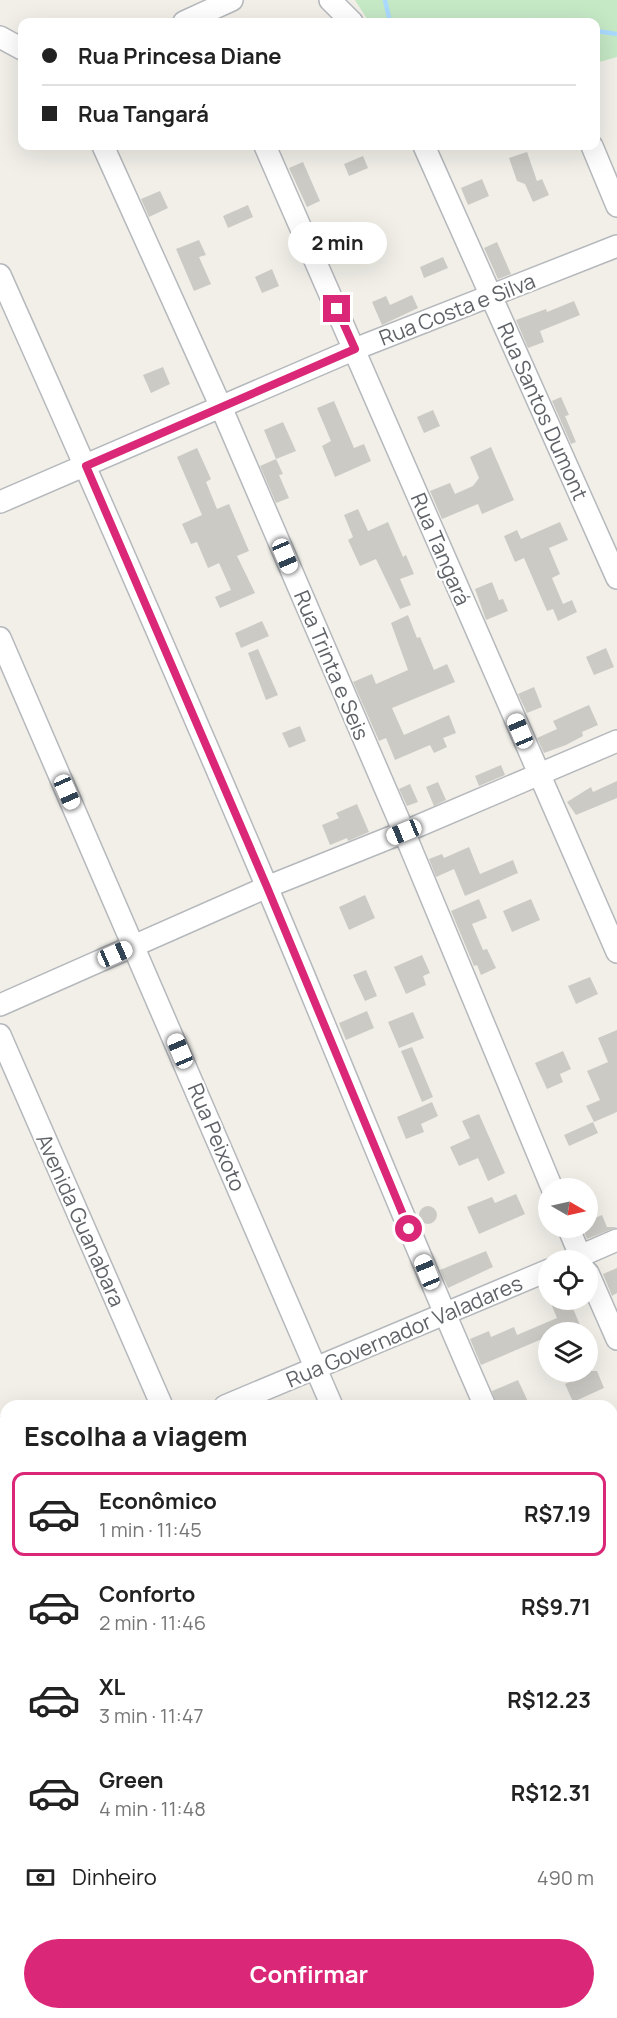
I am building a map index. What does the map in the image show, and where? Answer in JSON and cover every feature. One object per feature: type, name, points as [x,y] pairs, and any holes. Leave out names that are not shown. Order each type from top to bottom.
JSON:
[{"type":"street","points":[[209,17],[232,0]]},
{"type":"street","points":[[330,0],[348,18]]},
{"type":"street","points":[[0,37],[18,47]]},
{"type":"street","name":"Rua Trinta e Seis","points":[[105,150],[221,407],[404,832],[548,1178]]},
{"type":"street","name":"Rua Tangará","points":[[268,150],[617,952]]},
{"type":"street","name":"Rua Santos Dumont","points":[[426,150],[617,578]]},
{"type":"street","points":[[594,150],[617,206]]},
{"type":"street","name":"Rua Costa e Silva","points":[[0,502],[355,349],[617,246]]},
{"type":"street","points":[[0,275],[86,466],[267,887],[482,1400]]},
{"type":"street","name":"Rua Peixoto","points":[[0,638],[329,1400]]},
{"type":"street","points":[[0,1005],[267,887],[404,832],[617,741]]},
{"type":"street","name":"Avenida Guanabara","points":[[0,1035],[159,1400]]},
{"type":"street","points":[[598,1251],[617,1240]]},
{"type":"street","name":"Rua Governador Valadares","points":[[240,1400],[538,1275]]},
{"type":"street","points":[[598,1299],[617,1339]]},
{"type":"green space","points":[[355,0],[617,0],[617,57],[600,62],[600,18],[366,18]]},
{"type":"building","points":[[527,152],[537,181],[542,179],[549,195],[533,202],[525,184],[517,181],[509,158]]},
{"type":"building","points":[[363,156],[368,168],[349,176],[344,164]]},
{"type":"building","points":[[303,162],[320,201],[307,207],[289,168]]},
{"type":"building","points":[[482,179],[489,196],[468,205],[461,188]]},
{"type":"building","points":[[160,191],[168,208],[149,217],[141,199]]},
{"type":"building","points":[[248,205],[253,217],[228,228],[223,216]]},
{"type":"building","points":[[199,240],[206,255],[199,257],[211,284],[194,291],[176,249]]},
{"type":"building","points":[[497,242],[511,274],[498,279],[484,248]]},
{"type":"building","points":[[443,257],[448,268],[424,278],[420,267]]},
{"type":"building","points":[[272,269],[279,286],[262,293],[255,277]]},
{"type":"building","points":[[412,295],[418,308],[382,325],[372,302],[386,296],[390,305]]},
{"type":"building","points":[[574,301],[580,315],[540,331],[544,342],[528,348],[516,320],[546,309],[547,312]]},
{"type":"building","points":[[163,367],[170,384],[151,393],[143,375]]},
{"type":"building","points":[[561,397],[569,415],[565,416],[576,442],[571,444],[552,401]]},
{"type":"building","points":[[334,401],[354,448],[364,444],[371,461],[335,477],[322,446],[331,441],[317,408]]},
{"type":"building","points":[[433,410],[440,426],[424,433],[417,417]]},
{"type":"building","points":[[283,422],[296,451],[276,459],[264,430]]},
{"type":"building","points":[[491,447],[514,500],[482,514],[478,504],[442,519],[430,491],[450,483],[455,494],[473,486],[479,478],[470,457]]},
{"type":"building","points":[[197,448],[211,479],[206,482],[217,509],[229,504],[249,551],[237,556],[255,593],[220,608],[215,597],[231,590],[219,563],[208,568],[197,542],[191,544],[182,524],[202,515],[177,457]]},
{"type":"building","points":[[276,459],[283,474],[279,475],[289,498],[276,503],[260,466]]},
{"type":"building","points":[[358,509],[368,531],[388,522],[403,557],[406,555],[414,574],[400,579],[411,605],[400,609],[376,559],[360,566],[348,540],[353,537],[344,515]]},
{"type":"building","points":[[560,522],[568,540],[549,548],[560,574],[552,578],[563,604],[572,600],[577,612],[558,621],[553,609],[547,611],[524,558],[515,562],[504,536],[517,530],[521,539]]},
{"type":"building","points":[[492,582],[499,600],[503,599],[508,611],[486,620],[475,589]]},
{"type":"building","points":[[408,615],[434,670],[447,664],[455,682],[392,708],[404,735],[449,715],[456,733],[443,738],[447,747],[434,753],[430,745],[395,760],[386,738],[379,741],[353,682],[372,674],[376,684],[408,670],[391,623]]},
{"type":"building","points":[[262,621],[269,636],[241,648],[235,633]]},
{"type":"building","points":[[606,648],[614,667],[594,675],[586,657]]},
{"type":"building","points":[[258,649],[278,695],[266,700],[248,653]]},
{"type":"building","points":[[534,687],[542,707],[527,713],[518,694]]},
{"type":"building","points":[[589,705],[598,725],[582,732],[583,736],[566,745],[544,753],[537,738],[557,729],[553,721]]},
{"type":"building","points":[[300,726],[306,741],[289,748],[282,733]]},
{"type":"building","points":[[501,765],[505,775],[479,786],[475,776]]},
{"type":"building","points":[[617,781],[617,798],[576,815],[567,802],[591,787],[593,792]]},
{"type":"building","points":[[438,782],[446,800],[434,806],[426,787]]},
{"type":"building","points":[[410,784],[418,802],[407,806],[399,789]]},
{"type":"building","points":[[357,804],[369,832],[348,841],[347,838],[330,845],[322,825],[339,818],[336,813]]},
{"type":"building","points":[[469,847],[480,874],[513,860],[518,873],[465,896],[454,869],[436,877],[429,859],[442,854],[444,858]]},
{"type":"building","points":[[365,895],[375,918],[349,930],[339,907]]},
{"type":"building","points":[[479,899],[487,918],[472,924],[483,950],[487,949],[496,968],[481,975],[477,965],[474,966],[451,911]]},
{"type":"building","points":[[531,899],[540,920],[512,932],[503,911]]},
{"type":"building","points":[[422,955],[430,973],[423,976],[426,985],[406,994],[394,967]]},
{"type":"building","points":[[366,970],[377,996],[365,1001],[353,975]]},
{"type":"building","points":[[590,977],[598,994],[576,1004],[568,986]]},
{"type":"building","points":[[367,1011],[374,1028],[346,1040],[339,1023]]},
{"type":"building","points":[[413,1012],[424,1038],[399,1048],[388,1022]]},
{"type":"building","points":[[617,1030],[617,1112],[594,1122],[586,1106],[600,1100],[587,1071],[608,1062],[598,1038]]},
{"type":"building","points":[[412,1047],[433,1097],[422,1102],[401,1051]]},
{"type":"building","points":[[563,1051],[571,1069],[560,1074],[563,1082],[547,1089],[535,1063]]},
{"type":"building","points":[[432,1102],[438,1116],[421,1124],[424,1132],[406,1139],[397,1117]]},
{"type":"building","points":[[479,1114],[505,1173],[488,1181],[478,1158],[459,1166],[450,1147],[470,1138],[462,1121]]},
{"type":"building","points":[[593,1122],[598,1133],[569,1146],[564,1135]]},
{"type":"building","points":[[516,1194],[525,1214],[479,1234],[467,1207],[492,1197],[495,1203]]},
{"type":"building","points":[[428,1206],[434,1209],[437,1215],[434,1221],[428,1224],[422,1221],[419,1215],[422,1209]]},
{"type":"building","points":[[602,1215],[607,1227],[617,1227],[598,1235],[598,1217]]},
{"type":"building","points":[[486,1251],[493,1267],[448,1288],[440,1270]]},
{"type":"building","points":[[617,1268],[617,1293],[612,1296],[603,1274]]},
{"type":"building","points":[[554,1310],[574,1310],[579,1322],[548,1322],[557,1318]]},
{"type":"building","points":[[538,1326],[538,1341],[481,1365],[470,1339],[489,1331],[491,1337],[514,1327],[517,1335]]},
{"type":"building","points":[[598,1373],[604,1388],[577,1400],[572,1400],[565,1384],[598,1382]]},
{"type":"building","points":[[518,1380],[527,1400],[495,1400],[492,1391]]},
{"type":"waterway","points":[[385,0],[389,18]]},
{"type":"waterway","points":[[600,32],[617,34]]},
{"type":"route","points":[[337,309],[355,349],[86,466],[267,887],[409,1229]]}]
